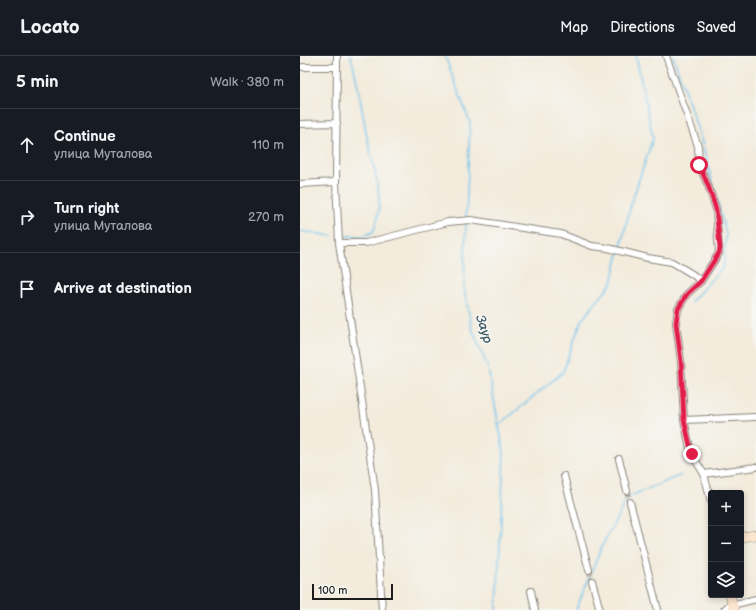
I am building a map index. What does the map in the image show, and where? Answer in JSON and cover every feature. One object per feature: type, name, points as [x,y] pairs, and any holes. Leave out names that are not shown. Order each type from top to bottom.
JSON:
[{"type":"street","points":[[337,56],[336,182],[339,243],[375,490],[382,610]]},
{"type":"street","points":[[666,56],[698,146],[699,165],[716,209],[719,253],[701,281],[687,294],[678,309],[676,323],[681,361],[684,420],[692,454],[704,474],[708,490]]},
{"type":"street","points":[[303,67],[337,67]]},
{"type":"street","points":[[300,124],[337,123]]},
{"type":"street","points":[[300,184],[336,182]]},
{"type":"street","points":[[339,243],[366,243],[448,222],[471,220],[561,234],[592,246],[672,262],[701,281]]},
{"type":"street","points":[[684,420],[756,416]]},
{"type":"street","points":[[619,459],[627,491]]},
{"type":"street","points":[[704,474],[756,468]]},
{"type":"street","points":[[564,476],[589,570]]},
{"type":"street","points":[[630,502],[658,610]]},
{"type":"street","points":[[744,537],[756,535]]},
{"type":"street","points":[[592,581],[600,610]]},
{"type":"street","points":[[531,591],[535,610]]},
{"type":"street","points":[[731,598],[734,608]]},
{"type":"street","points":[[724,610],[728,606],[734,608],[756,599]]},
{"type":"waterway","points":[[343,236],[363,236],[373,232],[379,209],[378,185],[351,56]]},
{"type":"waterway","name":"Заур","points":[[445,56],[470,123],[466,217]]},
{"type":"waterway","points":[[620,250],[631,204],[653,138],[636,56]]},
{"type":"waterway","points":[[673,56],[701,139],[726,234],[724,266],[691,302]]},
{"type":"waterway","name":"Заур","points":[[466,223],[464,289],[472,329],[488,368],[504,453],[497,610]]},
{"type":"waterway","points":[[300,231],[332,236]]},
{"type":"waterway","points":[[498,426],[563,372],[581,321],[612,283],[619,253]]},
{"type":"waterway","points":[[576,610],[602,546],[628,497],[681,475]]},
{"type":"tunnel","points":[[627,491],[630,502]]},
{"type":"tunnel","points":[[589,570],[592,581]]},
{"type":"route","points":[[692,454],[684,420],[681,361],[676,323],[678,309],[687,294],[701,281],[719,253],[720,248],[716,209],[699,165]]}]
